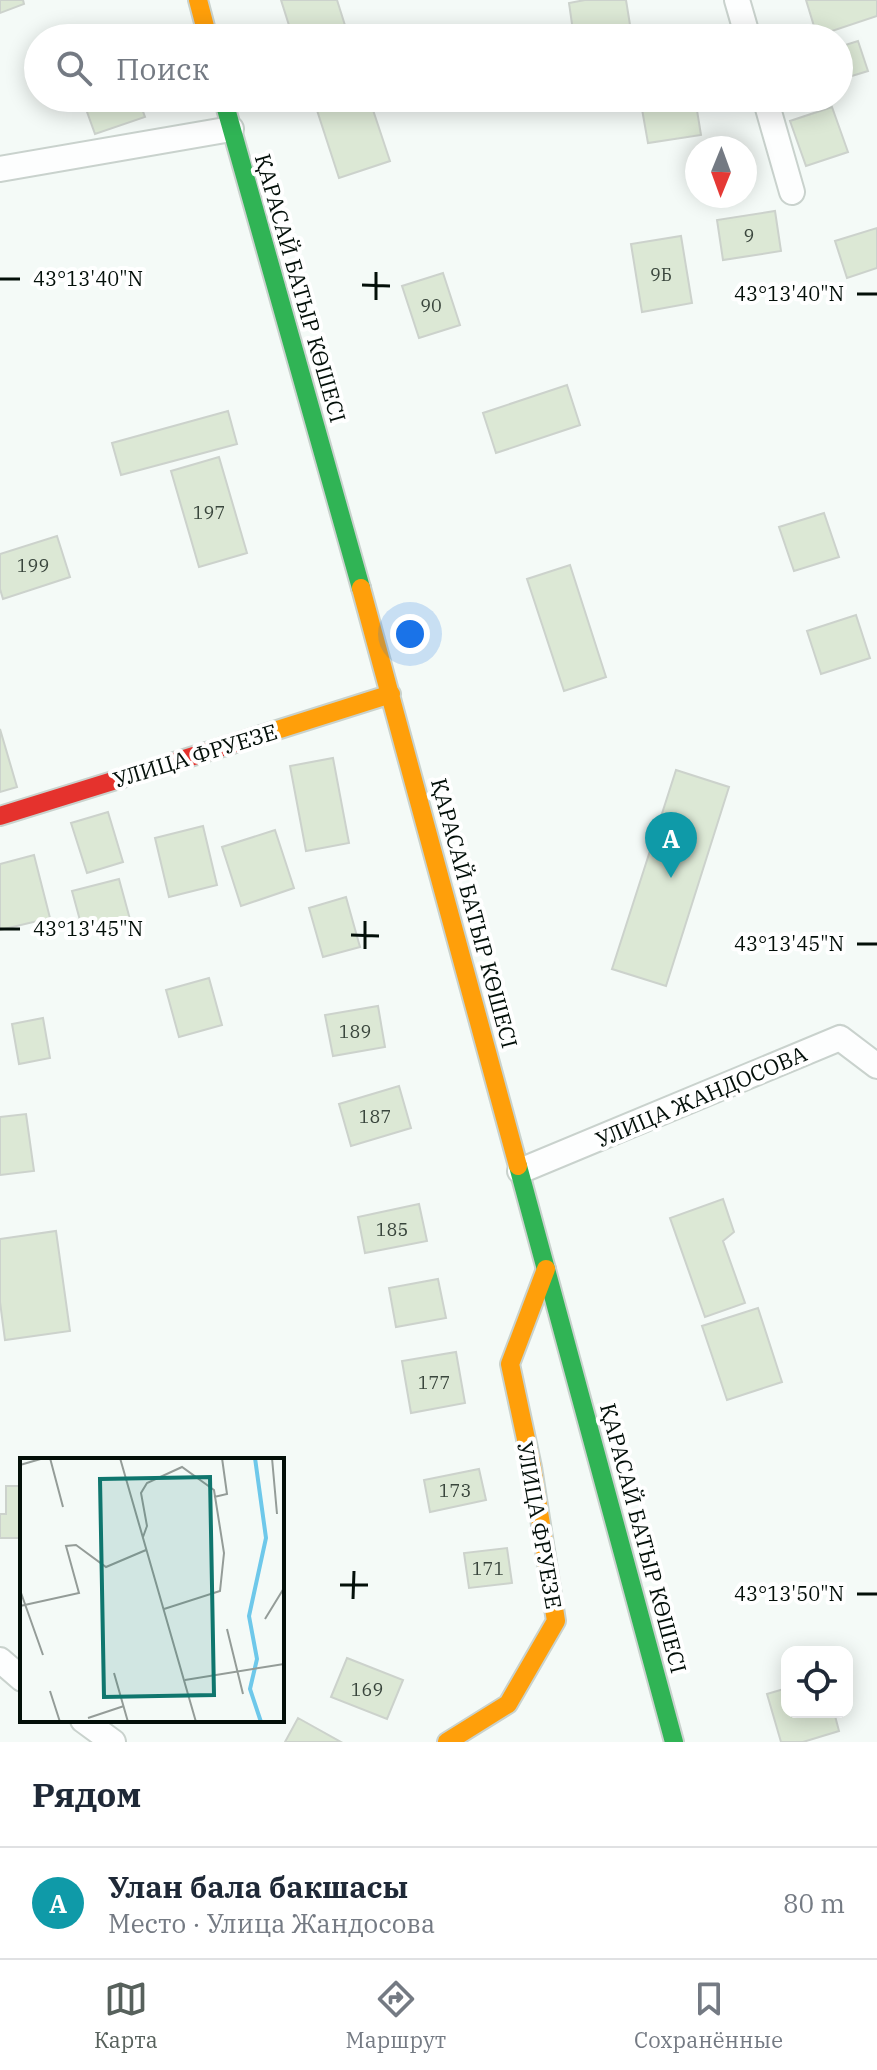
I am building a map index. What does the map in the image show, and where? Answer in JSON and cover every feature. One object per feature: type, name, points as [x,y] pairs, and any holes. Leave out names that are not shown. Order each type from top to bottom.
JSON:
[{"type":"main road","points":[[198,0],[204,24]]},
{"type":"main road","name":"ҚАРАСАЙ БАТЫР КӨШЕСІ","points":[[227,112],[391,694],[674,1742]]},
{"type":"main road","name":"УЛИЦА ФРУЕЗЕ","points":[[0,816],[391,694]]},
{"type":"main road","name":"УЛИЦА ФРУЕЗЕ","points":[[447,1742],[508,1704],[556,1621],[532,1467],[510,1364],[546,1269]]},
{"type":"street","points":[[737,0],[744,24]]},
{"type":"street","points":[[769,112],[792,192]]},
{"type":"street","points":[[0,169],[231,129]]},
{"type":"street","name":"УЛИЦА ЖАНДОСОВА","points":[[520,1171],[840,1038],[877,1066]]},
{"type":"street","points":[[0,1660],[20,1677]]},
{"type":"street","points":[[86,1722],[113,1742]]},
{"type":"building","points":[[0,0],[23,0],[24,4],[0,13]]},
{"type":"building","points":[[281,0],[337,0],[345,24],[289,24]]},
{"type":"building","points":[[626,0],[630,24],[572,24],[569,3]]},
{"type":"building","points":[[806,0],[877,0],[877,16],[853,24],[813,24]]},
{"type":"building","points":[[858,41],[868,71],[853,76],[853,43]]},
{"type":"building","points":[[87,112],[143,112],[145,117],[95,134]]},
{"type":"building","points":[[318,112],[374,112],[390,161],[339,178]]},
{"type":"building","points":[[642,112],[697,112],[701,135],[648,143]]},
{"type":"building","points":[[817,112],[834,112],[848,152],[806,166],[790,121]]},
{"type":"building","points":[[775,211],[781,251],[723,260],[717,220]]},
{"type":"building","points":[[877,228],[877,268],[847,278],[835,241]]},
{"type":"building","points":[[681,236],[692,303],[642,312],[631,244]]},
{"type":"building","points":[[443,273],[460,325],[419,338],[402,286]]},
{"type":"building","points":[[567,385],[580,425],[496,453],[483,413]]},
{"type":"building","points":[[228,411],[237,444],[121,475],[112,443]]},
{"type":"building","points":[[219,457],[247,553],[199,567],[171,471]]},
{"type":"building","points":[[824,513],[839,557],[794,571],[779,527]]},
{"type":"building","points":[[57,536],[70,577],[3,599],[0,554]]},
{"type":"building","points":[[570,565],[606,677],[564,691],[527,579]]},
{"type":"building","points":[[856,615],[870,658],[821,674],[807,631]]},
{"type":"building","points":[[0,729],[17,787],[0,792]]},
{"type":"building","points":[[333,758],[349,843],[306,851],[290,766]]},
{"type":"building","points":[[676,770],[729,787],[666,986],[612,969]]},
{"type":"building","points":[[108,812],[123,862],[87,873],[71,823]]},
{"type":"building","points":[[203,826],[217,885],[169,897],[155,838]]},
{"type":"building","points":[[275,830],[294,888],[241,906],[222,847]]},
{"type":"building","points":[[34,855],[50,918],[0,930],[0,864]]},
{"type":"building","points":[[119,879],[131,923],[84,935],[72,891]]},
{"type":"building","points":[[346,897],[360,947],[323,957],[309,908]]},
{"type":"building","points":[[209,978],[222,1025],[179,1037],[166,990]]},
{"type":"building","points":[[378,1006],[385,1047],[333,1056],[325,1015]]},
{"type":"building","points":[[43,1018],[50,1058],[19,1064],[12,1024]]},
{"type":"building","points":[[399,1086],[411,1128],[351,1146],[339,1104]]},
{"type":"building","points":[[26,1114],[34,1171],[0,1175],[0,1117]]},
{"type":"building","points":[[723,1199],[734,1232],[723,1241],[745,1303],[705,1317],[670,1218]]},
{"type":"building","points":[[419,1204],[427,1241],[365,1253],[358,1217]]},
{"type":"building","points":[[56,1231],[70,1331],[5,1340],[0,1302],[0,1239]]},
{"type":"building","points":[[438,1279],[446,1318],[396,1327],[389,1288]]},
{"type":"building","points":[[758,1308],[782,1382],[727,1400],[702,1326]]},
{"type":"building","points":[[456,1352],[465,1403],[411,1413],[402,1361]]},
{"type":"building","points":[[479,1469],[486,1500],[430,1512],[424,1480]]},
{"type":"building","points":[[6,1486],[20,1486],[20,1538],[0,1538],[0,1514],[6,1514]]},
{"type":"building","points":[[507,1548],[512,1583],[469,1588],[464,1553]]},
{"type":"building","points":[[347,1658],[403,1680],[387,1719],[331,1697]]},
{"type":"building","points":[[781,1690],[781,1718],[836,1718],[839,1731],[803,1742],[781,1742],[767,1694]]},
{"type":"building","points":[[298,1718],[341,1742],[285,1742]]},
{"type":"traffic: fast","points":[[227,112],[361,588]]},
{"type":"traffic: fast","points":[[518,1166],[674,1742]]},
{"type":"traffic: slow","points":[[198,0],[204,24]]},
{"type":"traffic: slow","points":[[361,588],[518,1166]]},
{"type":"traffic: slow","points":[[258,736],[391,694]]},
{"type":"traffic: slow","points":[[447,1742],[508,1704],[556,1621],[532,1467],[510,1364],[546,1269]]},
{"type":"traffic: jam","points":[[0,816],[258,736]]},
{"type":"place","name":"Улан бала бакшасы","points":[[671,878]]}]
